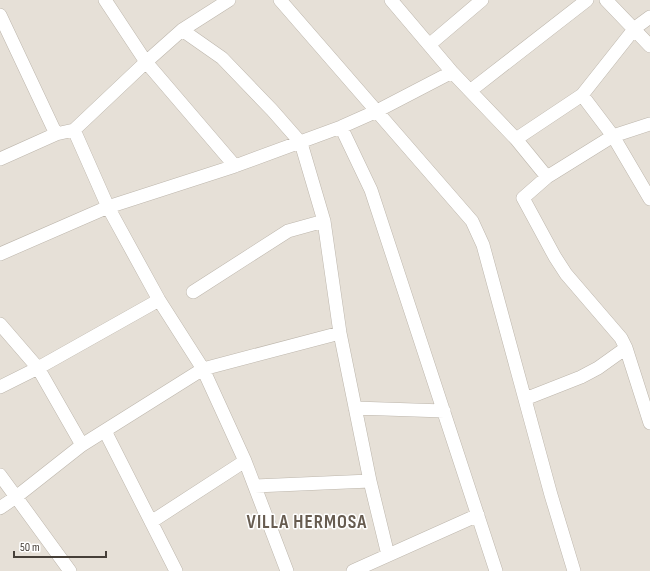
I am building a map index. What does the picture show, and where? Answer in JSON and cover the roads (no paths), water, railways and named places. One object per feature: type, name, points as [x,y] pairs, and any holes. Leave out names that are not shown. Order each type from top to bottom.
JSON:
[{"type":"street","points":[[106,0],[146,62],[235,166]]},
{"type":"street","points":[[0,159],[56,134],[74,130],[182,30],[229,0]]},
{"type":"street","points":[[280,0],[472,221],[477,230],[485,252],[574,571]]},
{"type":"street","points":[[391,0],[452,72],[516,139],[547,177]]},
{"type":"street","points":[[429,45],[482,0]]},
{"type":"street","points":[[470,91],[587,0]]},
{"type":"street","points":[[606,0],[635,28],[650,46]]},
{"type":"street","points":[[0,15],[56,134]]},
{"type":"street","points":[[516,139],[582,95],[635,28],[650,17]]},
{"type":"street","points":[[182,30],[222,58],[272,110],[301,143],[324,221],[340,333],[354,408],[388,555]]},
{"type":"street","points":[[0,254],[108,207],[235,166],[301,143],[341,127],[377,111],[452,72]]},
{"type":"street","points":[[582,95],[613,136],[650,198]]},
{"type":"street","points":[[650,124],[613,136],[547,177],[525,194],[523,198],[566,274],[621,338],[626,348],[650,423]]},
{"type":"street","points":[[341,127],[371,190],[496,571]]},
{"type":"street","points":[[74,130],[108,207],[159,300],[203,369],[245,461],[287,571]]},
{"type":"street","points":[[193,292],[288,231],[324,221]]},
{"type":"street","points":[[0,387],[38,368],[159,300]]},
{"type":"street","points":[[0,324],[38,368],[82,445]]},
{"type":"street","points":[[0,508],[82,445],[203,369],[340,333]]},
{"type":"street","points":[[525,399],[587,374],[626,348]]},
{"type":"street","points":[[354,408],[444,410]]},
{"type":"street","points":[[105,431],[176,571]]},
{"type":"street","points":[[151,522],[245,461]]},
{"type":"street","points":[[0,475],[70,571]]},
{"type":"street","points":[[255,486],[370,481]]},
{"type":"street","points":[[357,570],[478,515]]},
{"type":"district","name":"VILLA HERMOSA","points":[[307,521]]}]
